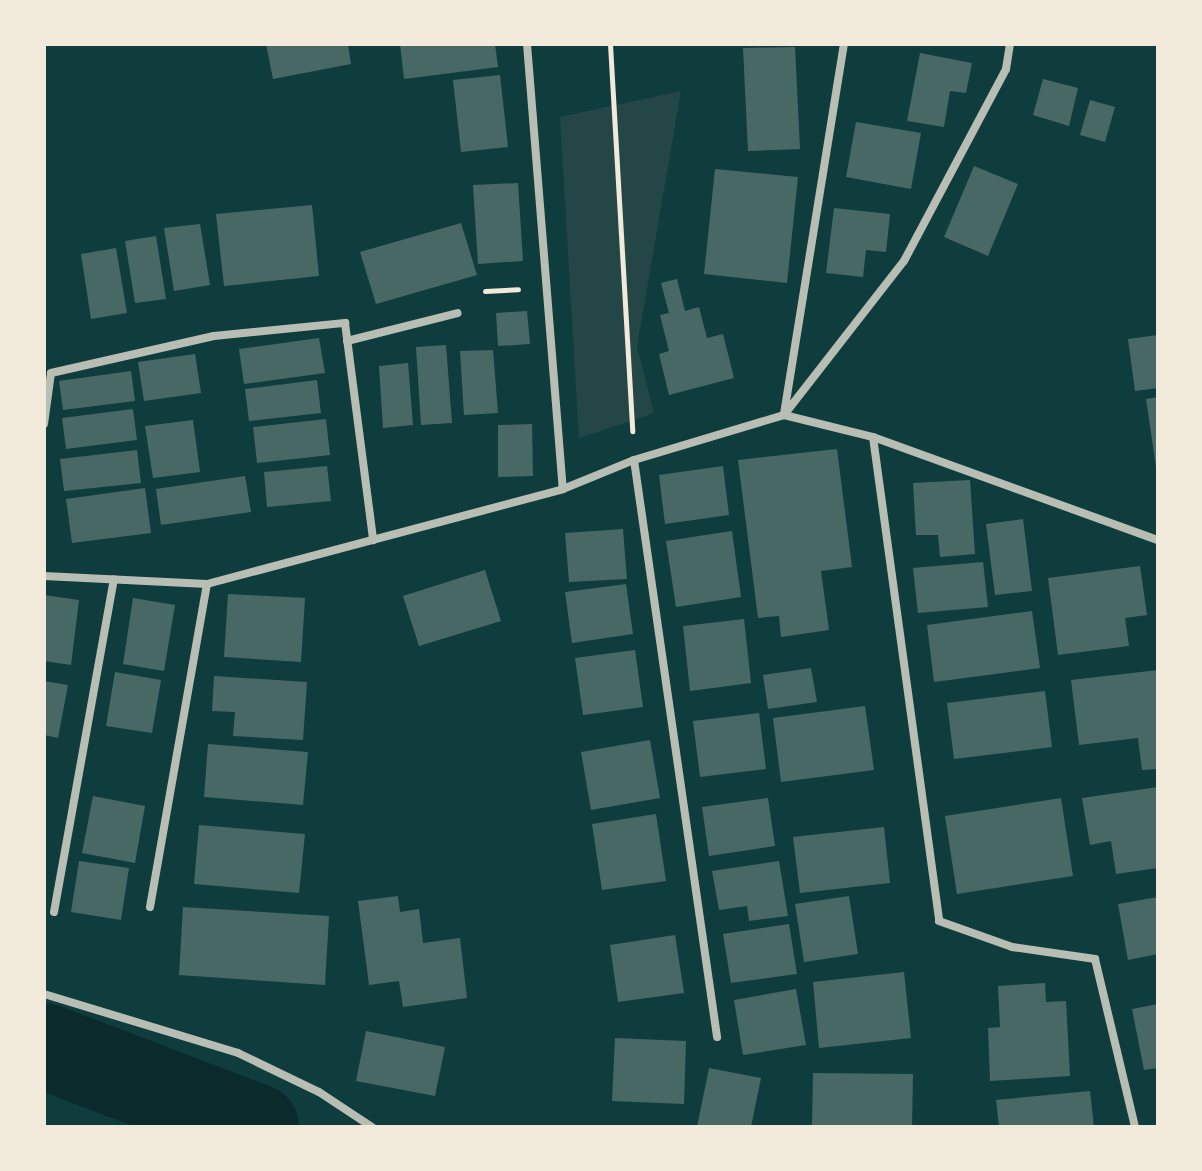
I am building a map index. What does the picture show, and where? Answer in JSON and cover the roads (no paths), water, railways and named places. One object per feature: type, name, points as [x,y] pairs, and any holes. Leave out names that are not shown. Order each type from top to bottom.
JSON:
[{"type":"street","points":[[527,44],[563,489]]},
{"type":"street","points":[[784,415],[844,44]]},
{"type":"street","points":[[784,415],[904,261],[1006,69],[1010,44]]},
{"type":"street","points":[[347,341],[458,313]]},
{"type":"street","points":[[44,424],[51,373],[214,336],[345,323],[373,540]]},
{"type":"street","points":[[44,576],[207,584],[563,489],[634,460],[784,415],[873,437],[1158,540]]},
{"type":"street","points":[[873,437],[939,921],[1012,947],[1095,959],[1135,1127]]},
{"type":"street","points":[[634,460],[717,1037]]},
{"type":"street","points":[[54,912],[114,579]]},
{"type":"street","points":[[150,907],[207,584]]},
{"type":"street","points":[[44,994],[238,1053],[319,1092],[372,1127]]},
{"type":"waterway","points":[[44,1046],[256,1127]]}]
